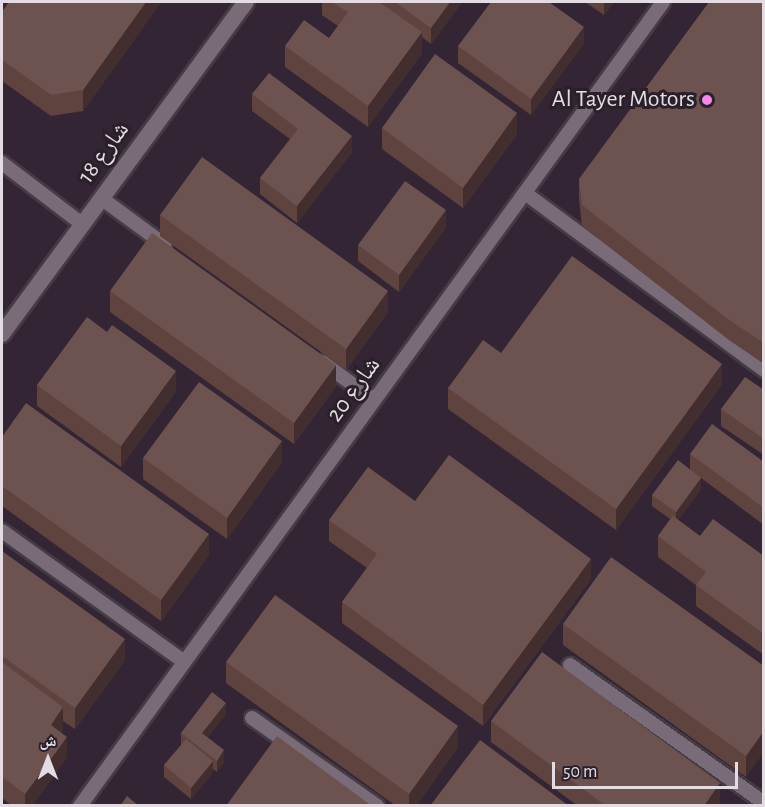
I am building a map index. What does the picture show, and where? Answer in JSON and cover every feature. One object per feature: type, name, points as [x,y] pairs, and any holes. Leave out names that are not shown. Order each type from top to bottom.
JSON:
[{"type":"street","name":"شارع 18","points":[[2,334],[246,2]]},
{"type":"lane","name":"شارع 20","points":[[80,806],[663,2]]},
{"type":"lane","points":[[2,163],[82,224]]},
{"type":"lane","points":[[525,193],[764,370]]},
{"type":"lane","points":[[101,198],[177,254]]},
{"type":"lane","points":[[312,354],[374,400]]},
{"type":"lane","points":[[2,531],[184,662]]},
{"type":"lane","points":[[570,664],[764,803]]},
{"type":"lane","points":[[252,718],[377,806]]},
{"type":"shaded area","points":[[2,2],[763,2],[763,805],[2,806]]},
{"type":"building","points":[[9,2],[146,2],[83,90],[51,95],[2,60],[2,12]]},
{"type":"building","points":[[332,2],[379,2],[422,32],[368,106],[285,46],[304,20],[329,38],[348,12]]},
{"type":"building","points":[[395,2],[450,2],[431,28]]},
{"type":"building","points":[[491,2],[549,2],[584,27],[531,99],[458,46]]},
{"type":"building","name":"Al Tayer Motors","points":[[709,2],[764,2],[764,343],[729,320],[582,205],[579,179]]},
{"type":"building","points":[[435,54],[517,113],[463,188],[382,128]]},
{"type":"building","points":[[269,73],[352,136],[297,206],[260,178],[298,129],[252,94]]},
{"type":"building","points":[[202,157],[388,291],[346,349],[160,215]]},
{"type":"building","points":[[405,181],[446,210],[399,275],[358,245]]},
{"type":"building","points":[[152,233],[336,365],[294,423],[110,291]]},
{"type":"building","points":[[572,256],[722,364],[616,509],[448,388],[483,340],[501,353]]},
{"type":"building","points":[[87,317],[107,332],[112,325],[176,371],[121,446],[37,385]]},
{"type":"building","points":[[745,377],[764,390],[764,439],[721,409]]},
{"type":"building","points":[[199,382],[282,441],[227,518],[143,458]]},
{"type":"building","points":[[26,403],[209,534],[161,600],[2,486],[2,437]]},
{"type":"building","points":[[712,424],[764,462],[764,508],[690,454]]},
{"type":"building","points":[[449,455],[591,559],[483,705],[342,602],[377,554],[329,520],[368,467],[415,501]]},
{"type":"building","points":[[678,460],[701,478],[676,512],[652,495]]},
{"type":"building","points":[[673,516],[700,536],[713,519],[764,556],[764,634],[696,585],[706,572],[658,536]]},
{"type":"building","points":[[2,551],[125,639],[75,708],[2,656]]},
{"type":"building","points":[[611,557],[764,666],[764,731],[746,756],[563,624]]},
{"type":"building","points":[[275,595],[458,726],[409,794],[226,662]]},
{"type":"building","points":[[542,652],[720,783],[704,806],[606,806],[491,721]]},
{"type":"building","points":[[2,662],[63,707],[51,725],[67,737],[25,794],[2,777]]},
{"type":"building","points":[[212,692],[226,703],[202,733],[224,750],[217,761],[181,733]]},
{"type":"building","points":[[277,736],[372,806],[226,806]]},
{"type":"building","points":[[186,739],[213,761],[191,788],[164,765]]},
{"type":"building","points":[[480,740],[569,806],[430,806]]},
{"type":"building","points":[[127,796],[139,806],[120,806]]},
{"type":"place","name":"Al Tayer Motors","points":[[707,100]]}]
